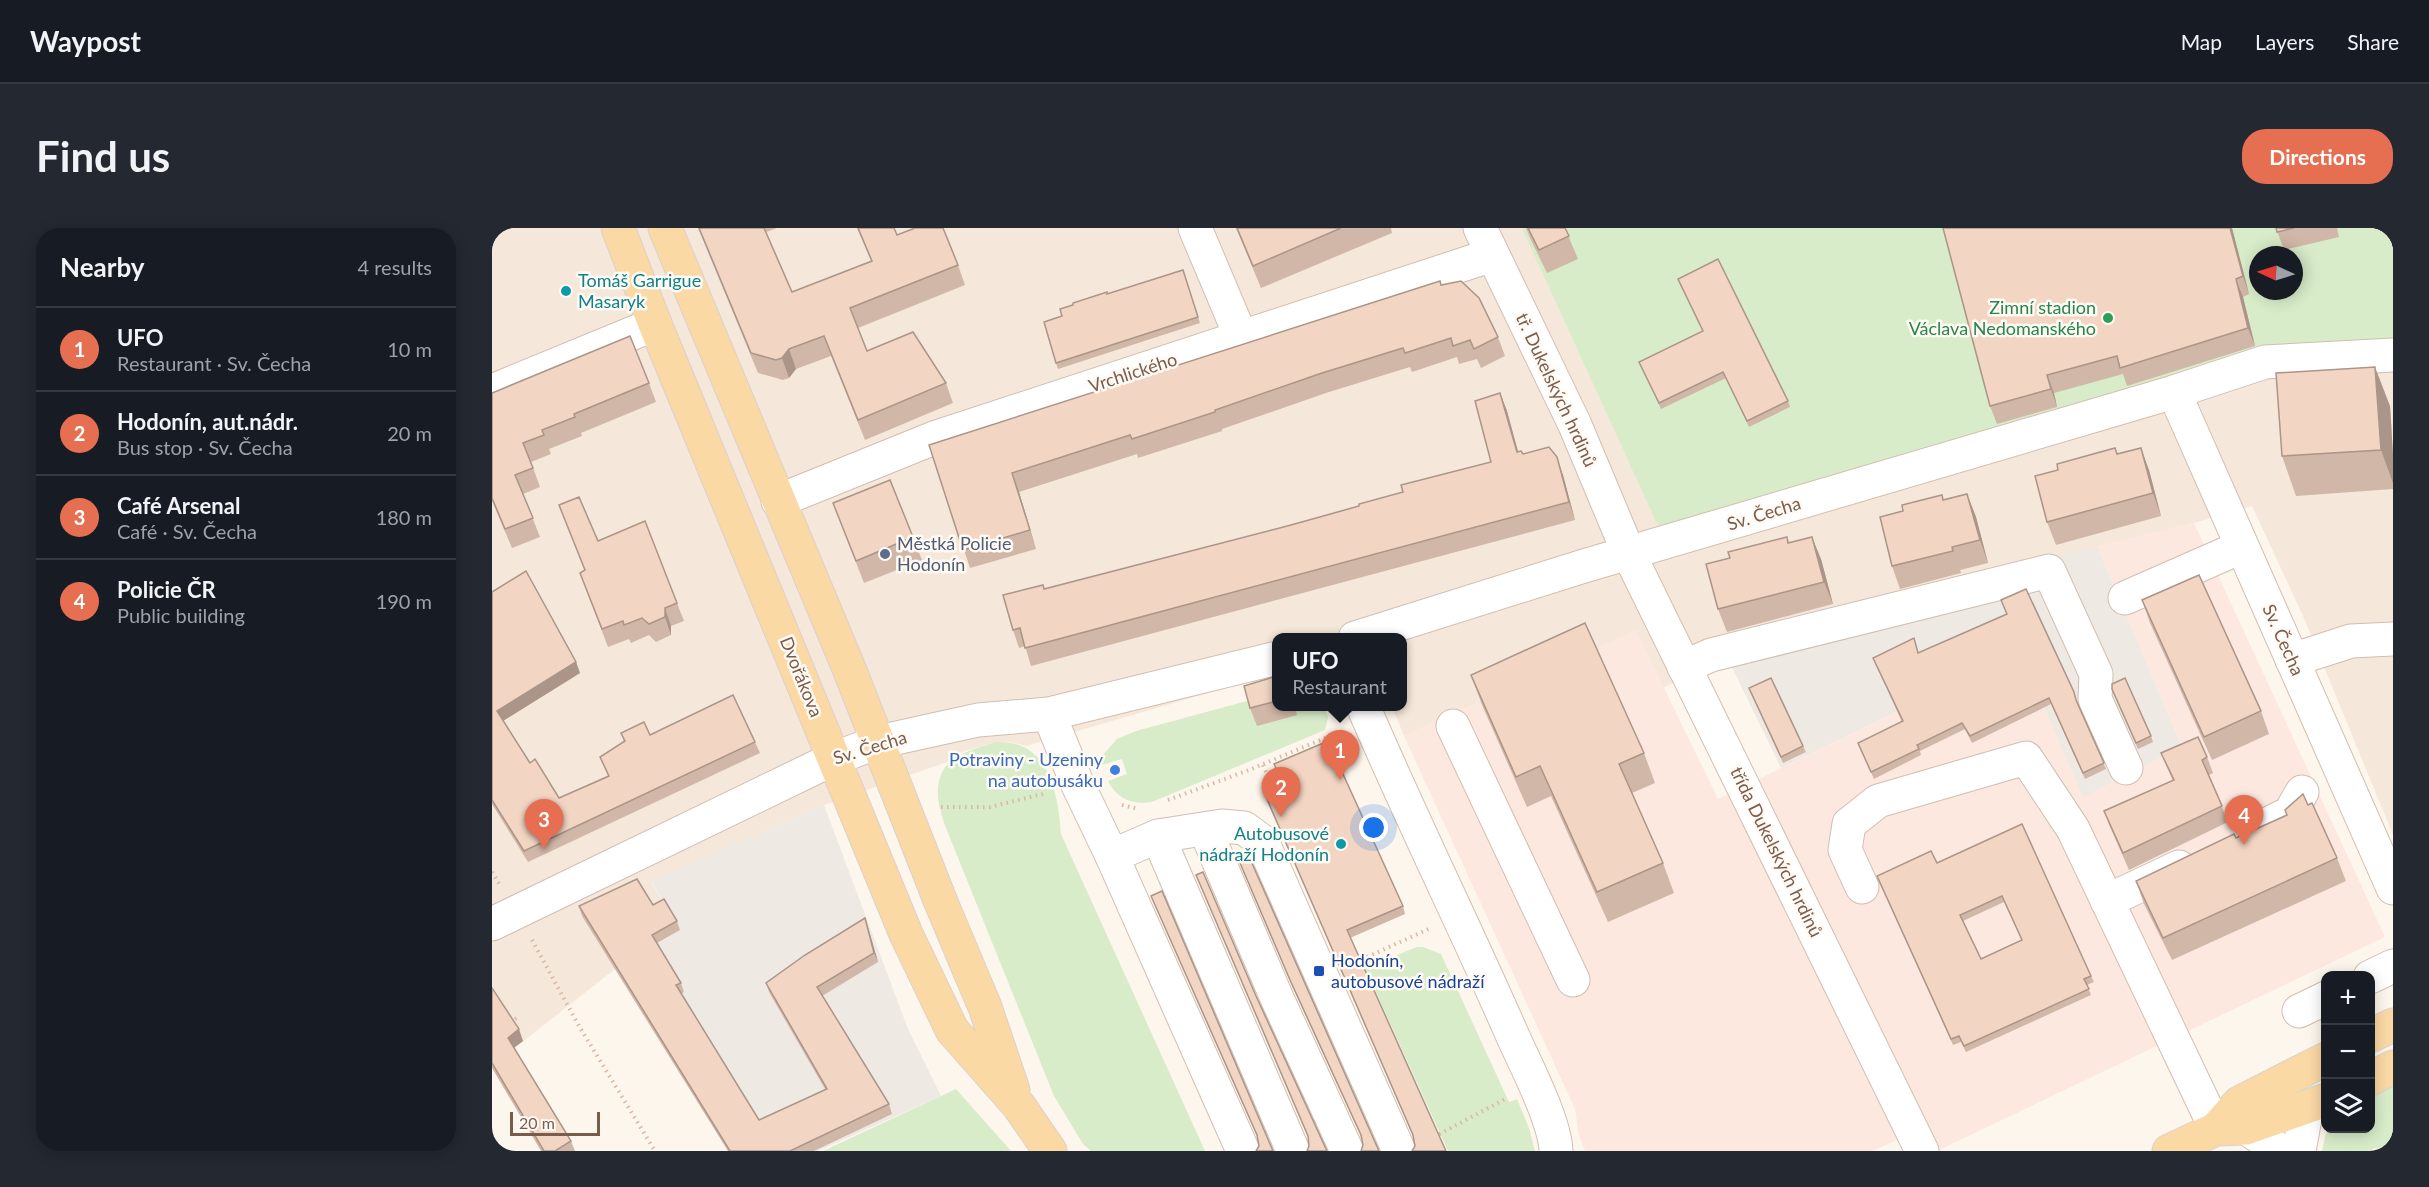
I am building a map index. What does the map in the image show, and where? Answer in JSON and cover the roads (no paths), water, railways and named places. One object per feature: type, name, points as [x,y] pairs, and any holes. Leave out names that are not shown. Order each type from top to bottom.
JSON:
[{"type":"main road","name":"Dvořákova","points":[[618,228],[655,324],[906,934],[951,1030],[1019,1106],[1050,1151]]},
{"type":"main road","name":"Dvořákova","points":[[665,228],[848,666],[942,905],[985,1007],[1019,1106]]},
{"type":"main road","points":[[2375,1034],[2393,1025]]},
{"type":"main road","points":[[2231,1129],[2238,1103],[2321,1061]]},
{"type":"main road","points":[[2375,1076],[2393,1067]]},
{"type":"main road","points":[[2169,1151],[2316,1103]]},
{"type":"street","points":[[1195,228],[1241,337]]},
{"type":"street","name":"Vrchlického","points":[[778,501],[934,438],[1241,337],[1486,242]]},
{"type":"street","name":"tř. Dukelských hrdinů","points":[[1486,242],[1575,425],[1629,554]]},
{"type":"street","points":[[492,391],[655,324]]},
{"type":"street","name":"Sv. Čecha","points":[[1371,633],[2174,392],[2265,362],[2393,355]]},
{"type":"street","name":"Sv. Čecha","points":[[2174,392],[2393,888]]},
{"type":"street","points":[[2125,598],[2241,547]]},
{"type":"street","name":"třída Dukelských hrdinů","points":[[1629,554],[1922,1151]]},
{"type":"street","points":[[1684,667],[1711,655],[2049,571],[2096,674],[2095,699],[2126,768]]},
{"type":"street","points":[[2292,660],[2351,641],[2393,639]]},
{"type":"street","name":"Sv. Čecha","points":[[504,918],[833,759],[878,742],[978,720],[1049,714],[1272,659]]},
{"type":"street","points":[[1365,711],[1460,917],[1530,1077],[1555,1138],[1556,1151]]},
{"type":"street","points":[[1049,714],[1077,783],[1112,856],[1243,1151]]},
{"type":"street","points":[[1453,726],[1573,980]]},
{"type":"street","points":[[1862,887],[1845,850],[1849,824],[1878,801],[2026,758],[2073,829],[2107,901],[2231,1129],[2281,1151]]},
{"type":"street","points":[[2236,839],[2290,813],[2301,792]]},
{"type":"street","points":[[1112,856],[1152,822],[1204,829],[1222,826],[1244,828],[1262,841],[1414,1145]]},
{"type":"street","points":[[1152,822],[1293,1151]]},
{"type":"street","points":[[1204,829],[1276,996],[1347,1151]]},
{"type":"street","points":[[2107,901],[2204,855]]},
{"type":"street","points":[[2375,975],[2393,966]]},
{"type":"street","points":[[2299,1151],[2316,1103]]},
{"type":"place","name":"Tomáš Garrigue Masaryk","points":[[566,291]]},
{"type":"place","name":"Zimní stadion Václava Nedomanského","points":[[2108,318]]},
{"type":"place","name":"Městká Policie Hodonín","points":[[885,554]]},
{"type":"place","name":"Potraviny - Uzeniny na autobusáku","points":[[1115,770]]},
{"type":"place","name":"UFO","points":[[1340,780]]},
{"type":"place","name":"Hodonín, aut.nádr.","points":[[1281,817]]},
{"type":"place","name":"Autobusové nádraží Hodonín","points":[[1341,844]]},
{"type":"place","name":"Policie ČR","points":[[2244,845]]},
{"type":"place","name":"Café Arsenal","points":[[544,849]]},
{"type":"place","name":"Hodonín, autobusové nádraží","points":[[1319,971]]}]
